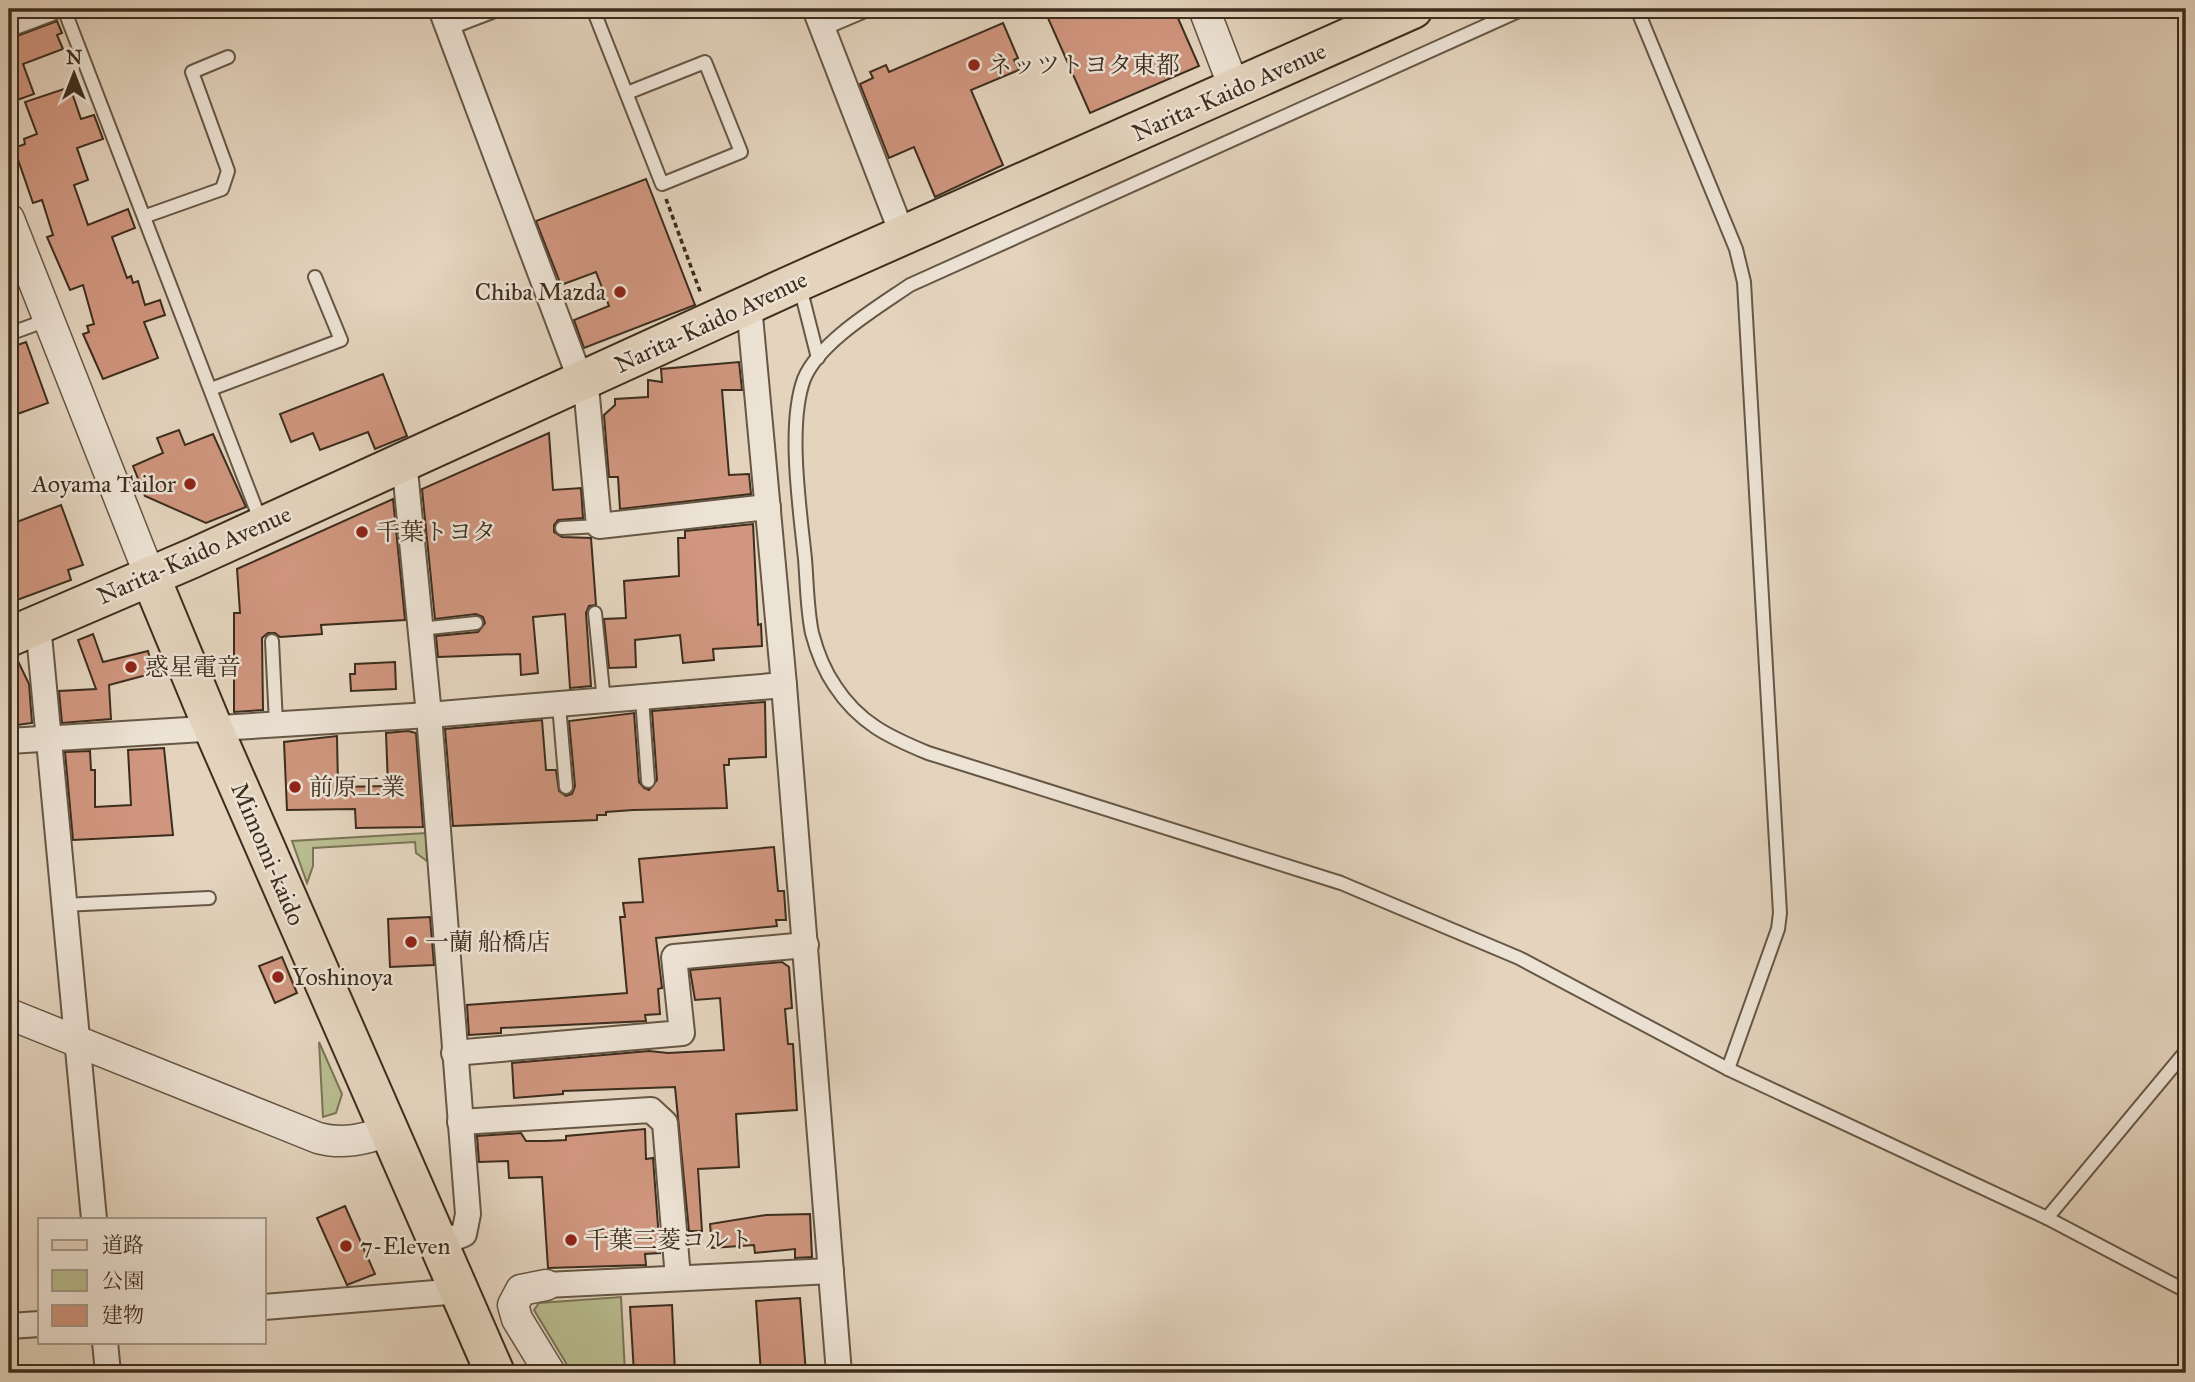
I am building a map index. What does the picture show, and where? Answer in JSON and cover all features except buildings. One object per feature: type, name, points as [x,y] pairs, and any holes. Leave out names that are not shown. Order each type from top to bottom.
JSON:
[{"type":"main road","name":"Narita-Kaido Avenue","points":[[23,631],[1413,9]]},
{"type":"main road","name":"Mimomi-kaido","points":[[150,576],[213,728],[495,1373]]},
{"type":"street","points":[[9,24],[49,9]]},
{"type":"street","points":[[1204,9],[1235,90]]},
{"type":"street","points":[[444,19],[524,238],[587,397],[599,526],[768,506]]},
{"type":"street","points":[[819,19],[903,236]]},
{"type":"street","points":[[9,219],[150,576]]},
{"type":"street","points":[[749,305],[806,945],[839,1373]]},
{"type":"street","points":[[404,460],[429,715],[467,1227],[458,1239],[439,1244]]},
{"type":"street","points":[[23,631],[49,738],[94,1218]]},
{"type":"street","points":[[9,741],[429,715],[784,685]]},
{"type":"street","points":[[454,1053],[682,1033],[674,957],[806,945]]},
{"type":"street","points":[[9,1014],[331,1142],[361,1140],[389,1131]]},
{"type":"street","points":[[460,1122],[651,1110],[665,1124],[678,1278]]},
{"type":"street","points":[[550,1373],[517,1320],[513,1305],[521,1290],[546,1285],[831,1271]]},
{"type":"street","points":[[266,1307],[460,1292]]},
{"type":"street","points":[[9,1326],[38,1324]]},
{"type":"street","points":[[105,1344],[108,1373]]},
{"type":"lane","points":[[64,9],[146,216],[262,525]]},
{"type":"lane","points":[[444,19],[500,9]]},
{"type":"lane","points":[[593,9],[626,93],[662,184],[741,152],[705,62],[626,93]]},
{"type":"lane","points":[[819,19],[870,9]]},
{"type":"lane","points":[[1523,9],[910,285],[857,323],[818,358],[804,380],[797,418],[797,481],[812,631],[819,657],[835,687],[878,732],[928,753],[1341,883],[1519,958],[1728,1069],[2047,1218],[2186,1291]]},
{"type":"lane","points":[[1637,9],[1735,249],[1744,282],[1780,913],[1778,929],[1728,1069]]},
{"type":"lane","points":[[146,216],[222,189],[228,171],[192,72],[228,57]]},
{"type":"lane","points":[[211,389],[341,340],[315,277]]},
{"type":"lane","points":[[798,282],[818,358]]},
{"type":"lane","points":[[9,334],[47,320]]},
{"type":"lane","points":[[562,528],[599,526]]},
{"type":"lane","points":[[595,613],[604,701]]},
{"type":"lane","points":[[421,629],[476,623]]},
{"type":"lane","points":[[272,641],[276,723]]},
{"type":"lane","points":[[642,698],[648,781]]},
{"type":"lane","points":[[559,705],[566,787]]},
{"type":"lane","points":[[63,905],[209,898]]},
{"type":"lane","points":[[2047,1218],[2186,1051]]},
{"type":"path","points":[[662,184],[706,306]]},
{"type":"green space","points":[[426,833],[427,861],[416,853],[415,842],[313,848],[313,866],[307,883],[292,841]]},
{"type":"green space","points":[[319,1042],[342,1094],[336,1113],[323,1117]]},
{"type":"green space","points":[[621,1297],[625,1373],[572,1373],[534,1310],[539,1303]]},
{"type":"place","name":"ネッツトヨタ東都","points":[[974,65]]},
{"type":"place","name":"Chiba Mazda","points":[[620,292]]},
{"type":"place","name":"Aoyama Tailor","points":[[190,484]]},
{"type":"place","name":"千葉トヨタ","points":[[362,532]]},
{"type":"place","name":"惑星電音","points":[[131,667]]},
{"type":"place","name":"前原工業","points":[[295,787]]},
{"type":"place","name":"一蘭 船橋店","points":[[411,942]]},
{"type":"place","name":"Yoshinoya","points":[[278,977]]},
{"type":"place","name":"千葉三菱コルト","points":[[571,1240]]},
{"type":"place","name":"7-Eleven","points":[[346,1246]]}]
